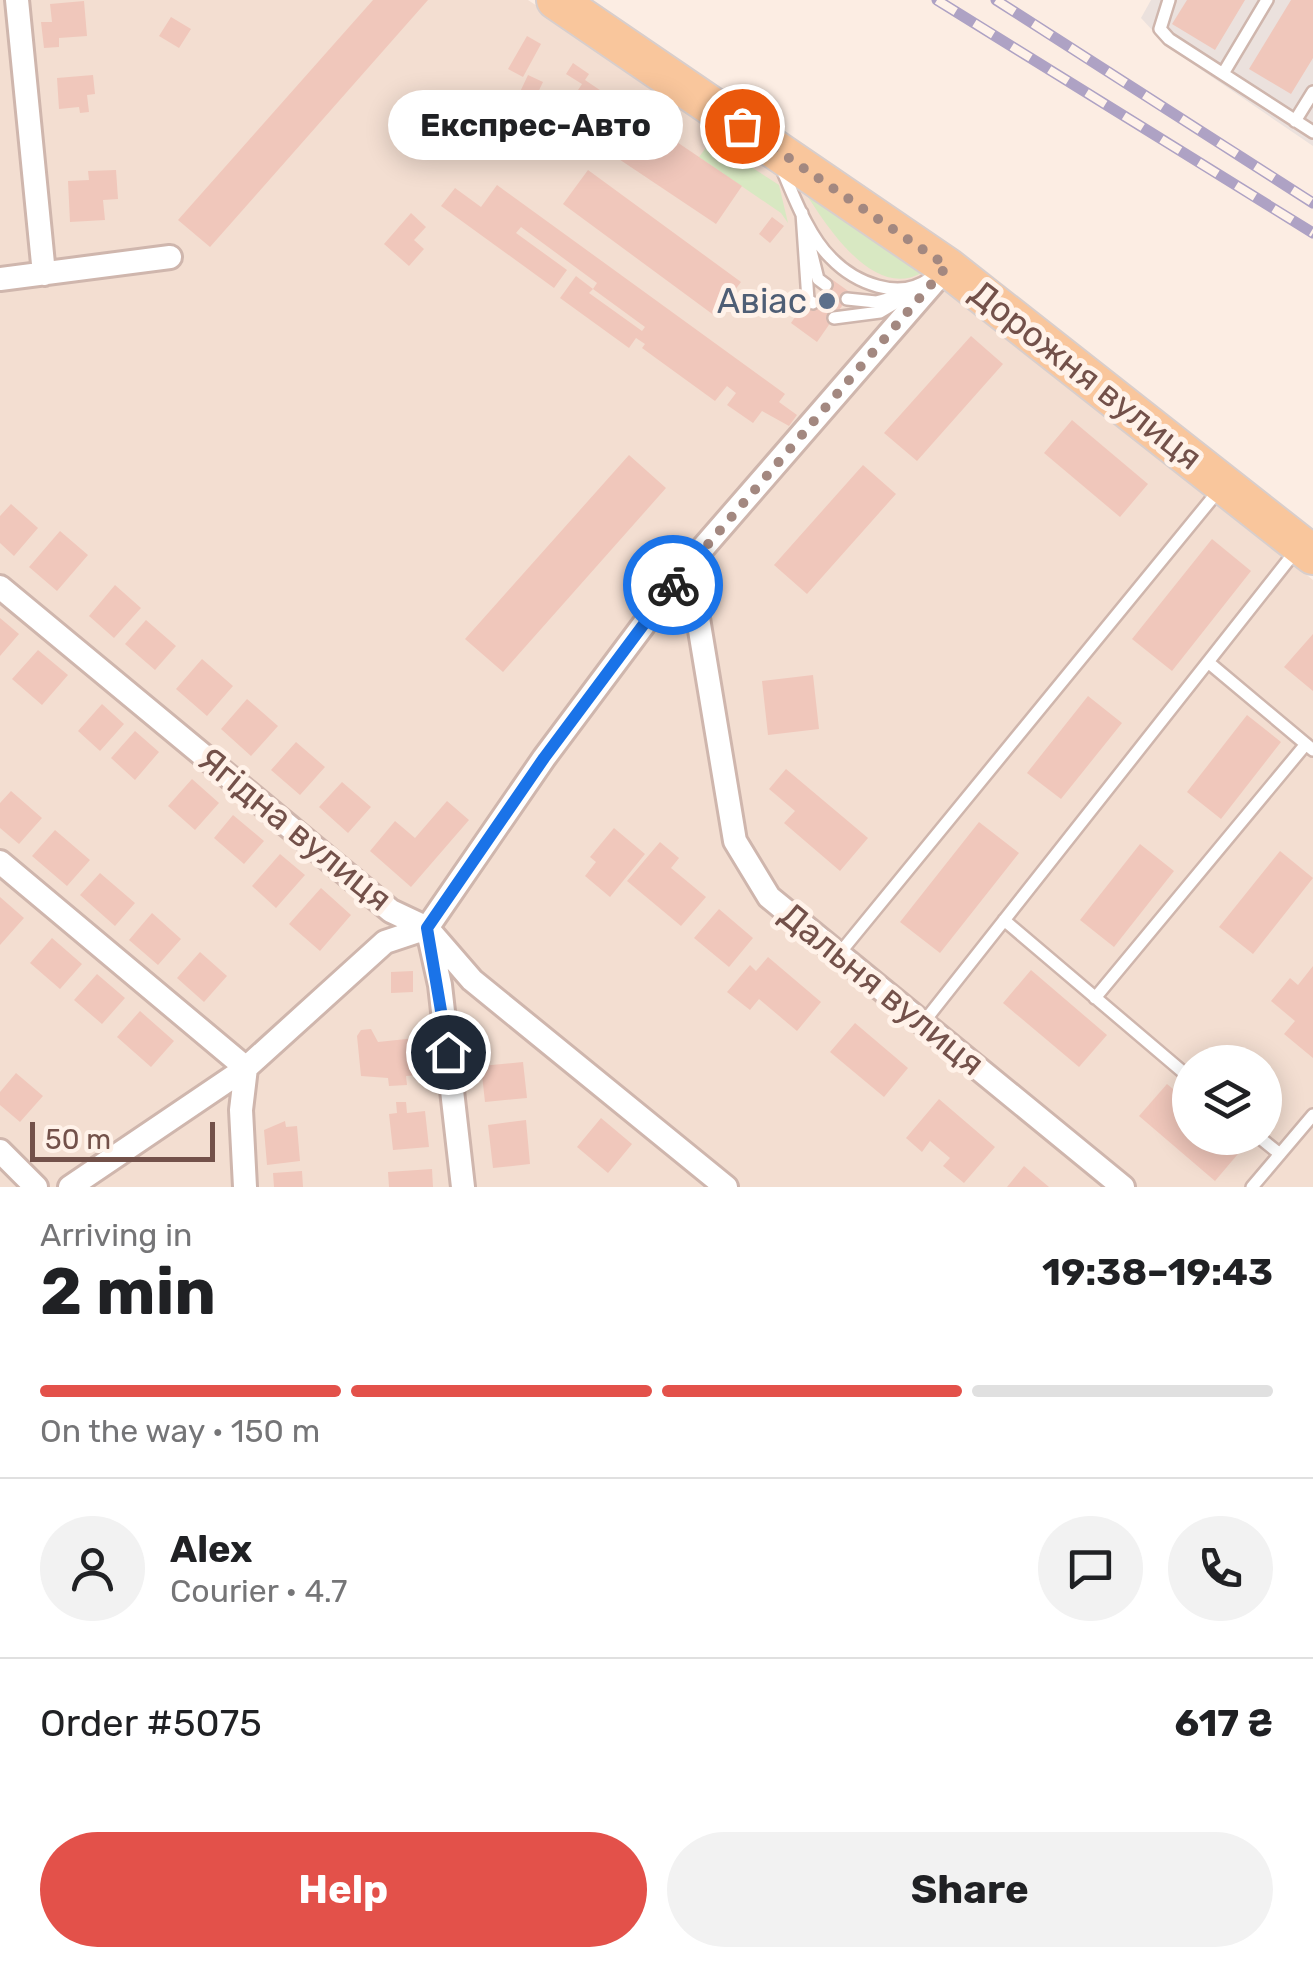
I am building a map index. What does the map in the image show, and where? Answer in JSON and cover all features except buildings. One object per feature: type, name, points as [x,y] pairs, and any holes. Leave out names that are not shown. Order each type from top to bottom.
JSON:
[{"type":"main road","name":"Дорожня вулиця","points":[[556,0],[772,147],[935,275],[1225,483],[1307,550]]},
{"type":"street","points":[[17,0],[44,274]]},
{"type":"street","points":[[0,279],[170,257]]},
{"type":"street","points":[[70,1187],[246,1068],[385,942],[427,928],[544,758],[689,564],[935,275]]},
{"type":"street","name":"Дальня вулиця","points":[[689,564],[735,842],[770,898],[1123,1187]]},
{"type":"street","name":"Ягідна вулиця","points":[[0,587],[391,910],[427,928],[472,980],[726,1187]]},
{"type":"street","points":[[0,862],[246,1068]]},
{"type":"street","points":[[427,928],[440,985],[463,1187]]},
{"type":"street","points":[[246,1068],[240,1110],[246,1187]]},
{"type":"street","points":[[0,1151],[36,1187]]},
{"type":"lane","points":[[1169,0],[1160,29],[1313,132]]},
{"type":"lane","points":[[1224,72],[1267,0]]},
{"type":"lane","points":[[1295,122],[1313,92]]},
{"type":"lane","points":[[772,147],[830,258],[861,279],[902,290],[935,275]]},
{"type":"lane","points":[[802,208],[818,279],[826,285]]},
{"type":"lane","points":[[802,208],[808,300],[813,303]]},
{"type":"lane","points":[[847,299],[876,302],[900,296],[935,275]]},
{"type":"lane","points":[[834,318],[838,321],[880,312],[899,304],[935,275]]},
{"type":"lane","points":[[839,954],[1225,483]]},
{"type":"lane","points":[[923,1023],[1208,662],[1307,550]]},
{"type":"lane","points":[[1095,998],[1310,748],[1208,662]]},
{"type":"lane","points":[[1004,920],[1172,1063]]},
{"type":"lane","points":[[1282,1152],[1313,1115]]},
{"type":"lane","points":[[1252,1187],[1279,1155]]},
{"type":"shaded area","points":[[0,0],[528,0],[899,246],[1313,580],[1313,1187],[0,1187]]},
{"type":"shaded area","points":[[1151,0],[1313,0],[1313,146],[1168,47],[1141,18]]},
{"type":"green space","points":[[711,141],[779,185],[788,223],[781,213],[699,157]]},
{"type":"green space","points":[[793,173],[923,272],[903,279],[883,276],[864,265],[830,229]]},
{"type":"railway","points":[[937,0],[1313,233]]},
{"type":"railway","points":[[996,0],[1313,203]]},
{"type":"way so far","points":[[673,585],[947,266],[742,126]]},
{"type":"place","name":"Експрес-Авто","points":[[742,126]]},
{"type":"place","name":"Авіас","points":[[827,301]]},
{"type":"route","points":[[448,1052],[440,985],[427,928],[544,758],[673,585]]}]
